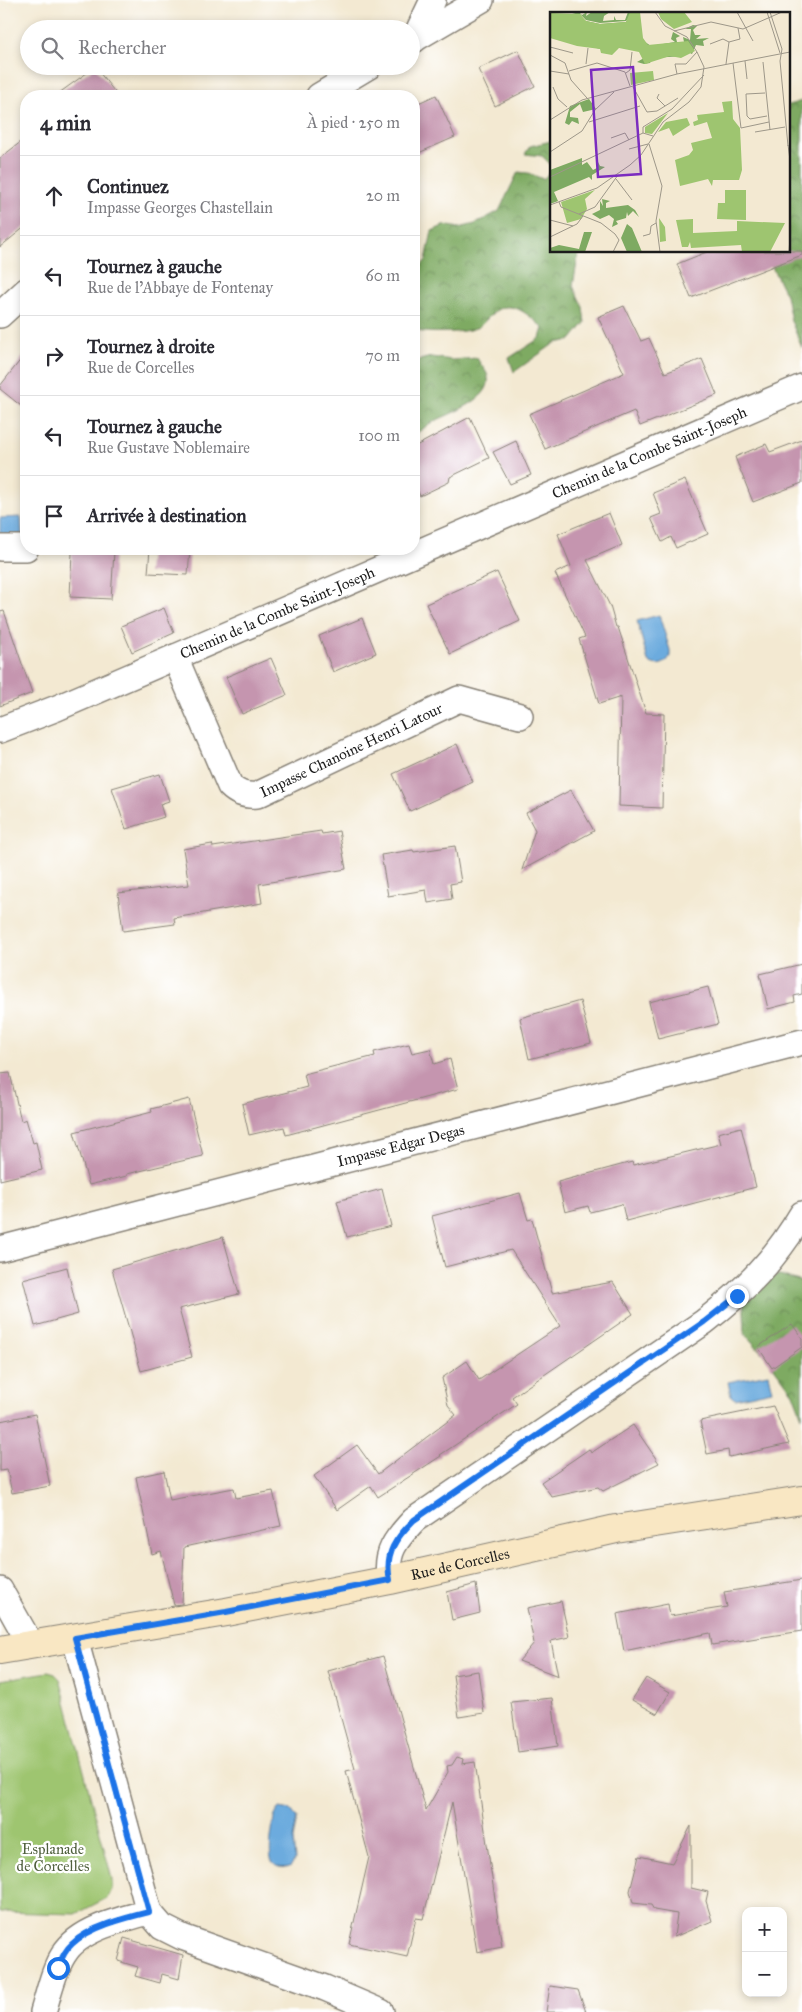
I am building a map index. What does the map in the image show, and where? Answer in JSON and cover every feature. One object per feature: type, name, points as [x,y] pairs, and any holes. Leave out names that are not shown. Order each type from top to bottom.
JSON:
[{"type":"main road","name":"Rue de Corcelles","points":[[0,1650],[226,1612],[390,1580],[616,1529],[802,1500]]},
{"type":"street","points":[[420,25],[433,0]]},
{"type":"street","points":[[420,35],[481,0]]},
{"type":"street","points":[[329,90],[354,75]]},
{"type":"street","points":[[0,315],[20,296]]},
{"type":"street","name":"Chemin de la Combe Saint-Joseph","points":[[420,552],[802,388]]},
{"type":"street","points":[[0,548],[20,548]]},
{"type":"street","name":"Chemin de la Combe Saint-Joseph","points":[[0,730],[57,708],[413,555]]},
{"type":"street","name":"Impasse Chanoine Henri Latour","points":[[175,657],[230,786],[248,795],[257,795],[458,699],[520,716]]},
{"type":"street","name":"Impasse Edgar Degas","points":[[0,1249],[802,1042]]},
{"type":"street","points":[[390,1580],[387,1569],[389,1557],[399,1536],[414,1520],[704,1322],[737,1296],[769,1263],[802,1214]]},
{"type":"street","points":[[0,1590],[31,1645]]},
{"type":"street","points":[[75,1638],[149,1912],[162,1926],[182,1936],[325,1988],[380,2012]]},
{"type":"street","points":[[43,2012],[58,1968],[70,1945],[86,1934],[123,1919],[149,1912]]},
{"type":"green space","points":[[802,101],[802,348],[791,321],[786,295],[767,257],[790,252],[790,104]]},
{"type":"green space","points":[[550,141],[550,164],[542,156],[525,154],[530,146]]},
{"type":"green space","points":[[518,172],[528,173],[543,179],[550,172],[550,252],[579,252],[573,286],[583,307],[585,323],[571,340],[555,343],[514,372],[509,358],[540,338],[543,328],[520,310],[507,307],[500,309],[476,328],[470,330],[420,331],[420,267],[426,260],[432,231],[445,225],[459,228],[475,224],[499,211]]},
{"type":"green space","points":[[431,357],[452,360],[477,358],[488,376],[487,386],[483,393],[468,405],[433,422],[420,431],[420,360]]},
{"type":"green space","points":[[780,1275],[802,1282],[802,1417],[793,1393],[770,1362],[745,1334],[743,1289],[755,1276]]},
{"type":"green space","name":"Esplanade de Corcelles","points":[[48,1672],[55,1674],[60,1679],[112,1879],[112,1890],[107,1898],[76,1914],[0,1912],[0,1680]]},
{"type":"water","points":[[20,517],[20,535],[0,536],[0,518]]},
{"type":"water","points":[[659,615],[670,650],[670,656],[665,663],[658,665],[648,661],[637,621]]},
{"type":"water","points":[[768,1374],[772,1391],[735,1399],[731,1396],[728,1382]]},
{"type":"water","points":[[280,1808],[291,1810],[297,1818],[293,1839],[295,1860],[290,1867],[283,1868],[274,1864],[271,1855],[273,1822]]},
{"type":"building","points":[[518,50],[535,86],[495,106],[478,69]]},
{"type":"building","points":[[84,75],[101,75],[113,90],[63,90]]},
{"type":"building","points":[[436,95],[455,137],[420,152],[420,102]]},
{"type":"building","points":[[20,143],[20,231],[0,247],[0,158]]},
{"type":"building","points":[[802,251],[802,255],[691,298],[677,264],[707,252]]},
{"type":"building","points":[[624,306],[641,341],[649,338],[665,373],[702,359],[717,395],[640,426],[634,411],[545,449],[529,414],[624,373],[598,317]]},
{"type":"building","points":[[20,361],[20,405],[0,389],[0,386]]},
{"type":"building","points":[[470,417],[489,458],[450,477],[449,482],[420,496],[420,444]]},
{"type":"building","points":[[802,440],[802,483],[753,502],[735,457],[766,444],[770,452]]},
{"type":"building","points":[[516,441],[531,475],[510,484],[493,452]]},
{"type":"building","points":[[685,480],[708,534],[676,548],[671,537],[662,542],[651,518],[661,514],[653,493]]},
{"type":"building","points":[[609,513],[622,545],[587,560],[610,606],[646,713],[664,714],[662,808],[619,806],[621,697],[599,704],[579,639],[585,637],[555,573],[571,566],[558,534]]},
{"type":"building","points":[[72,555],[114,555],[111,599],[70,597]]},
{"type":"building","points":[[150,555],[190,555],[188,575],[148,573]]},
{"type":"building","points":[[497,572],[520,621],[450,654],[426,604]]},
{"type":"building","points":[[164,608],[174,633],[132,652],[121,626]]},
{"type":"building","points":[[4,611],[32,693],[0,706],[0,612]]},
{"type":"building","points":[[362,618],[376,653],[333,672],[319,636]]},
{"type":"building","points":[[271,658],[287,695],[242,714],[226,677]]},
{"type":"building","points":[[457,744],[473,782],[410,811],[393,774]]},
{"type":"building","points":[[160,774],[169,801],[160,804],[164,817],[126,829],[112,788]]},
{"type":"building","points":[[571,790],[594,831],[522,870],[535,830],[526,813]]},
{"type":"building","points":[[321,831],[322,834],[339,831],[346,869],[259,884],[262,903],[174,918],[175,924],[123,931],[118,893],[189,885],[183,849],[212,844],[213,847]]},
{"type":"building","points":[[455,846],[461,882],[450,884],[452,899],[428,903],[426,890],[388,896],[381,855]]},
{"type":"building","points":[[802,964],[802,994],[794,996],[795,1002],[768,1009],[760,974]]},
{"type":"building","points":[[708,987],[718,1024],[658,1039],[649,1002]]},
{"type":"building","points":[[580,1001],[591,1043],[529,1059],[520,1018]]},
{"type":"building","points":[[409,1044],[412,1053],[430,1049],[434,1064],[450,1059],[458,1089],[286,1135],[284,1127],[249,1135],[242,1104],[307,1087],[304,1074],[375,1056],[374,1052]]},
{"type":"building","points":[[10,1073],[21,1121],[26,1119],[33,1143],[36,1142],[42,1170],[0,1180],[0,1074]]},
{"type":"building","points":[[189,1099],[203,1156],[89,1185],[74,1132],[152,1112],[151,1109]]},
{"type":"building","points":[[741,1127],[756,1187],[626,1221],[622,1204],[590,1212],[588,1206],[565,1212],[558,1182],[632,1162],[633,1165],[721,1144],[718,1133]]},
{"type":"building","points":[[382,1189],[391,1226],[347,1237],[337,1201]]},
{"type":"building","points":[[520,1193],[528,1220],[532,1219],[552,1293],[613,1282],[633,1314],[512,1397],[517,1404],[441,1456],[378,1497],[371,1486],[337,1510],[314,1476],[357,1445],[378,1474],[456,1415],[448,1405],[442,1378],[467,1361],[479,1380],[560,1326],[511,1250],[445,1267],[432,1216]]},
{"type":"building","points":[[223,1237],[239,1294],[179,1309],[192,1357],[141,1371],[112,1269]]},
{"type":"building","points":[[67,1267],[78,1314],[35,1326],[23,1279]]},
{"type":"building","points":[[792,1324],[802,1338],[802,1347],[772,1368],[758,1347]]},
{"type":"building","points":[[773,1406],[789,1444],[729,1457],[728,1450],[707,1454],[700,1421]]},
{"type":"building","points":[[35,1414],[50,1486],[12,1493],[7,1470],[0,1471],[0,1421]]},
{"type":"building","points":[[633,1425],[659,1463],[603,1491],[598,1487],[552,1497],[541,1482],[589,1449],[591,1453]]},
{"type":"building","points":[[164,1471],[170,1500],[234,1488],[236,1498],[273,1491],[281,1526],[184,1547],[182,1604],[174,1605],[161,1551],[152,1554],[136,1477]]},
{"type":"building","points":[[802,1580],[802,1631],[712,1645],[710,1633],[624,1651],[617,1614],[668,1604],[670,1616],[727,1607],[724,1592]]},
{"type":"building","points":[[476,1584],[480,1613],[452,1620],[447,1592]]},
{"type":"building","points":[[561,1601],[569,1637],[551,1641],[558,1676],[519,1661],[534,1643],[527,1608]]},
{"type":"building","points":[[383,1656],[426,1810],[448,1772],[447,1766],[452,1765],[457,1757],[463,1759],[462,1764],[475,1762],[502,1947],[477,1952],[452,1802],[423,1919],[416,1918],[407,1957],[349,1944],[369,1857],[346,1771],[355,1769],[328,1671]]},
{"type":"building","points":[[478,1671],[484,1713],[459,1717],[453,1675]]},
{"type":"building","points":[[646,1678],[670,1692],[657,1714],[632,1700]]},
{"type":"building","points":[[552,1698],[558,1746],[518,1752],[511,1702]]},
{"type":"building","points":[[691,1826],[691,1888],[708,1892],[706,1901],[712,1921],[674,1937],[677,1914],[654,1910],[651,1905],[633,1903],[630,1891],[639,1856],[672,1863]]},
{"type":"building","points":[[124,1938],[183,1955],[179,1979],[162,1974],[160,1983],[135,1976],[138,1967],[118,1961]]},
{"type":"building","points":[[550,1986],[578,1990],[586,2012],[546,2012]]},
{"type":"route","points":[[58,1968],[70,1945],[76,1940],[123,1919],[149,1912],[75,1638],[226,1612],[390,1580],[387,1569],[389,1557],[399,1536],[414,1520],[704,1322],[737,1296]]}]
